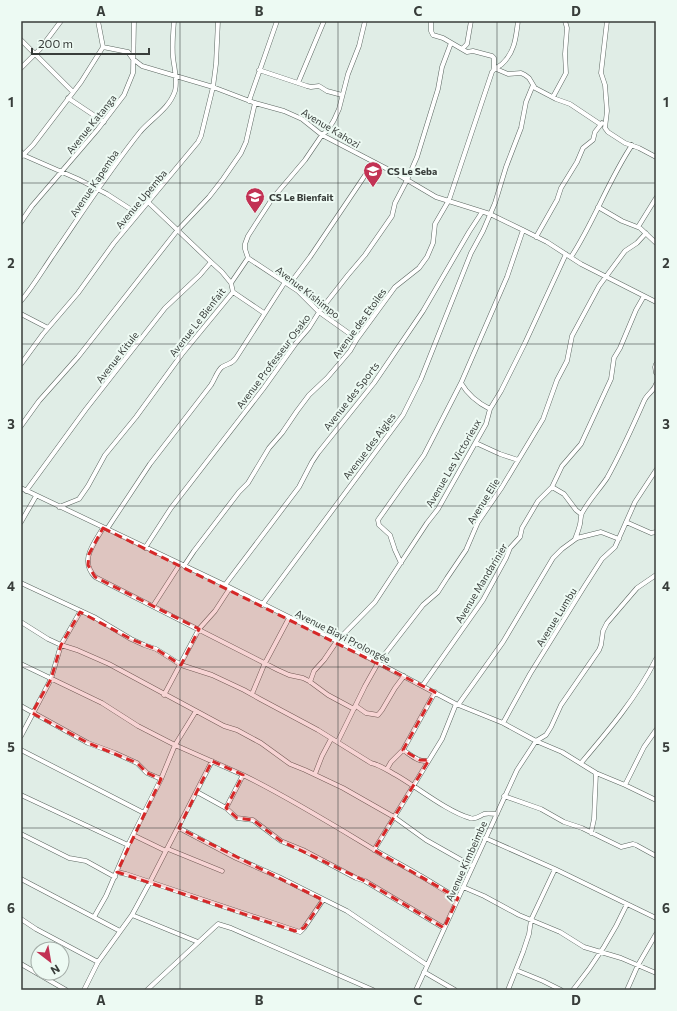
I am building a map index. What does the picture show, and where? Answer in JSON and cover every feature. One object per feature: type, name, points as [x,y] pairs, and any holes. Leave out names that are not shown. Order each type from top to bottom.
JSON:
[{"type":"street","points":[[21,68],[36,54],[61,21]]},
{"type":"street","points":[[98,21],[103,47],[88,72],[33,145],[22,155],[78,179],[110,196],[138,214]]},
{"type":"street","name":"Avenue Katanga","points":[[21,222],[32,206],[104,122],[124,95],[133,73],[134,21]]},
{"type":"street","name":"Avenue Kapemba","points":[[21,301],[78,221],[97,190],[144,127],[160,114],[168,104],[175,90],[176,76],[173,59],[174,21]]},
{"type":"street","name":"Avenue Upemba","points":[[21,364],[48,328],[73,299],[97,265],[198,142],[201,136],[213,87],[216,64],[218,21]]},
{"type":"street","points":[[249,100],[277,21]]},
{"type":"street","points":[[298,83],[324,21]]},
{"type":"street","points":[[248,258],[245,249],[248,236],[272,199],[305,160],[334,120],[339,109],[354,57],[359,46],[365,21]]},
{"type":"street","points":[[431,21],[431,33],[467,52],[473,51],[492,56],[494,58],[494,68]]},
{"type":"street","points":[[462,49],[467,44],[471,21]]},
{"type":"street","points":[[494,68],[502,64],[511,53],[514,47],[518,21]]},
{"type":"street","points":[[553,97],[566,73],[565,54],[568,28],[565,21]]},
{"type":"street","points":[[607,21],[601,73],[606,85],[605,128],[608,132],[625,143],[656,157]]},
{"type":"street","points":[[21,40],[73,92]]},
{"type":"street","name":"Avenue Professeur Osako","points":[[145,548],[172,508],[263,389],[276,369],[309,328],[319,312],[365,255],[392,216],[395,203],[417,157],[438,89],[442,67],[451,43]]},
{"type":"street","name":"Avenue Kahozi","points":[[103,47],[128,52],[142,66],[213,87],[255,103],[284,111],[302,119],[322,135],[436,197],[490,214],[523,230],[656,302]]},
{"type":"street","points":[[494,68],[508,74],[521,73],[525,75],[529,78],[533,85],[553,97],[570,104],[600,124]]},
{"type":"street","name":"Avenue des Etoiles","points":[[153,606],[182,565],[239,492],[248,483],[269,448],[296,411],[350,351],[395,287],[419,268],[427,257],[433,243],[435,224],[449,200],[494,68]]},
{"type":"street","points":[[259,70],[311,88],[319,86],[327,91],[342,95]]},
{"type":"street","name":"Avenue des Aigles","points":[[262,605],[300,551],[403,414],[421,379],[471,253],[483,231],[500,190],[506,167],[521,128],[526,102],[533,85]]},
{"type":"street","points":[[68,98],[104,122]]},
{"type":"street","points":[[21,426],[39,401],[78,357],[178,230],[209,197],[241,153],[246,142],[255,103]]},
{"type":"street","points":[[536,237],[557,200],[561,188],[577,162],[583,148],[593,140],[595,132],[600,124],[606,119]]},
{"type":"street","points":[[571,257],[589,229],[598,207],[632,145]]},
{"type":"street","points":[[374,162],[310,257],[264,313],[236,358],[232,363],[223,366],[219,370],[211,385],[150,464],[105,529],[87,559],[95,577],[266,664],[289,675],[303,678],[328,695],[366,713],[378,715],[394,688],[404,676]]},
{"type":"street","points":[[638,227],[656,198]]},
{"type":"street","points":[[148,202],[222,272],[231,283]]},
{"type":"street","points":[[598,207],[622,221],[638,227],[656,242]]},
{"type":"street","name":"Avenue des Sports","points":[[225,585],[299,487],[318,453],[389,362],[423,311],[468,232],[482,212]]},
{"type":"street","points":[[401,563],[390,535],[379,525],[378,520],[424,455],[461,383],[507,278],[523,230]]},
{"type":"street","name":"Avenue Elie","points":[[338,742],[365,686],[378,663],[423,605],[441,587],[466,550],[478,522],[518,460],[546,412],[567,361],[572,336],[606,276],[626,251],[646,233]]},
{"type":"street","name":"Avenue Les Victorieux","points":[[310,682],[314,671],[324,660],[337,641],[374,602],[438,509],[486,424],[490,409],[501,391],[525,343],[566,254]]},
{"type":"street","name":"Avenue Le Bienfait","points":[[59,507],[79,499],[105,455],[136,417],[182,354],[233,292],[231,283],[248,258]]},
{"type":"street","name":"Avenue Kishimpo","points":[[248,258],[287,284],[319,312],[357,339]]},
{"type":"street","name":"Avenue Kitule","points":[[26,491],[86,409],[165,308],[200,275],[211,262]]},
{"type":"street","points":[[233,292],[264,313]]},
{"type":"street","name":"Avenue Mandarinier","points":[[423,685],[483,600],[510,548],[520,537],[522,528],[538,501],[552,487],[562,466],[581,444],[611,379],[614,358],[644,296]]},
{"type":"street","points":[[21,314],[48,328]]},
{"type":"street","points":[[656,364],[656,373]]},
{"type":"street","points":[[461,383],[468,395],[490,409]]},
{"type":"street","points":[[575,539],[580,525],[581,514],[606,479],[636,418],[641,411],[647,395],[654,390],[656,384]]},
{"type":"street","points":[[476,443],[518,460]]},
{"type":"street","name":"Avenue Lumbu","points":[[503,723],[545,650],[602,559],[614,547],[619,539],[635,502],[656,470]]},
{"type":"street","points":[[552,487],[564,494],[576,510],[581,514]]},
{"type":"street","name":"Avenue Biayi Prolongée","points":[[21,488],[225,585],[423,685],[457,704],[503,723],[536,741],[581,762],[596,773],[625,785],[654,800]]},
{"type":"street","points":[[21,522],[36,496]]},
{"type":"street","points":[[626,522],[651,533],[656,532]]},
{"type":"street","points":[[374,850],[442,739],[457,704],[504,642],[553,558],[575,539],[601,532],[619,539]]},
{"type":"street","name":"Avenue Kimbeimbe","points":[[416,990],[517,770],[536,741],[546,735],[561,705],[599,650],[603,631],[607,623],[637,588],[656,575]]},
{"type":"street","points":[[21,583],[80,612],[94,617],[144,646],[156,648],[181,665],[212,675],[252,694],[318,730],[371,763],[386,769],[414,785],[446,807],[469,818],[475,819],[484,814],[497,814]]},
{"type":"street","points":[[164,694],[181,665],[199,629],[215,611],[230,588]]},
{"type":"street","points":[[21,736],[50,679],[61,646],[80,612]]},
{"type":"street","points":[[252,694],[289,618]]},
{"type":"street","points":[[21,622],[61,646],[77,650],[110,664],[196,711],[261,743],[290,764],[344,788],[394,817],[426,840],[472,866]]},
{"type":"street","points":[[581,762],[627,706],[654,667],[656,659]]},
{"type":"street","points":[[21,664],[102,703],[132,722],[176,745],[243,775],[316,814],[374,850],[458,898]]},
{"type":"street","points":[[386,769],[403,750],[435,692]]},
{"type":"street","points":[[21,706],[88,743],[137,763],[147,773],[161,779]]},
{"type":"street","points":[[94,917],[115,877],[128,845],[176,745],[196,711]]},
{"type":"street","points":[[625,785],[644,746],[656,730]]},
{"type":"street","points":[[315,774],[322,756],[332,739]]},
{"type":"street","points":[[21,750],[144,813]]},
{"type":"street","points":[[403,750],[425,762],[429,760]]},
{"type":"street","points":[[84,990],[98,962],[132,915],[179,828],[212,761]]},
{"type":"street","points":[[591,833],[594,819],[596,773]]},
{"type":"street","points":[[226,808],[243,775]]},
{"type":"street","points":[[197,792],[226,808],[237,818],[253,820],[281,841],[303,850],[356,878],[365,881],[444,928]]},
{"type":"street","points":[[654,800],[656,794]]},
{"type":"street","points":[[21,795],[128,845]]},
{"type":"street","points":[[504,796],[541,809],[564,822],[582,828],[621,846],[633,844],[656,856]]},
{"type":"street","points":[[179,828],[236,858],[279,877],[347,911],[427,965]]},
{"type":"street","points":[[21,834],[69,858],[86,861],[115,877]]},
{"type":"street","points":[[133,835],[222,871]]},
{"type":"street","points":[[485,838],[554,868],[656,918]]},
{"type":"street","points":[[508,990],[528,934],[531,920],[554,868]]},
{"type":"street","points":[[117,872],[300,932],[323,900]]},
{"type":"street","points":[[21,879],[120,931]]},
{"type":"street","points":[[463,887],[531,920],[560,932],[584,947],[656,973]]},
{"type":"street","points":[[573,990],[600,952],[620,919],[627,904]]},
{"type":"street","points":[[132,915],[198,942]]},
{"type":"street","points":[[21,919],[36,929],[98,962]]},
{"type":"street","points":[[147,990],[215,925],[220,924],[373,990]]},
{"type":"street","points":[[627,990],[638,966],[656,934]]},
{"type":"street","points":[[21,964],[66,990]]},
{"type":"street","points":[[516,970],[561,990]]},
{"type":"street","points":[[424,972],[455,990]]},
{"type":"highlighted area","points":[[103,528],[435,692],[403,750],[420,760],[429,760],[374,850],[458,898],[444,928],[365,881],[281,841],[253,820],[237,818],[226,808],[243,775],[212,761],[179,828],[323,900],[304,928],[295,931],[117,872],[161,779],[147,773],[137,763],[88,743],[32,713],[51,679],[61,645],[80,612],[131,639],[156,649],[181,665],[199,629],[95,577],[88,565],[89,554]]},
{"type":"place","name":"CS Le Seba","points":[[373,188]]},
{"type":"place","name":"CS Le Bienfait","points":[[255,214]]}]
